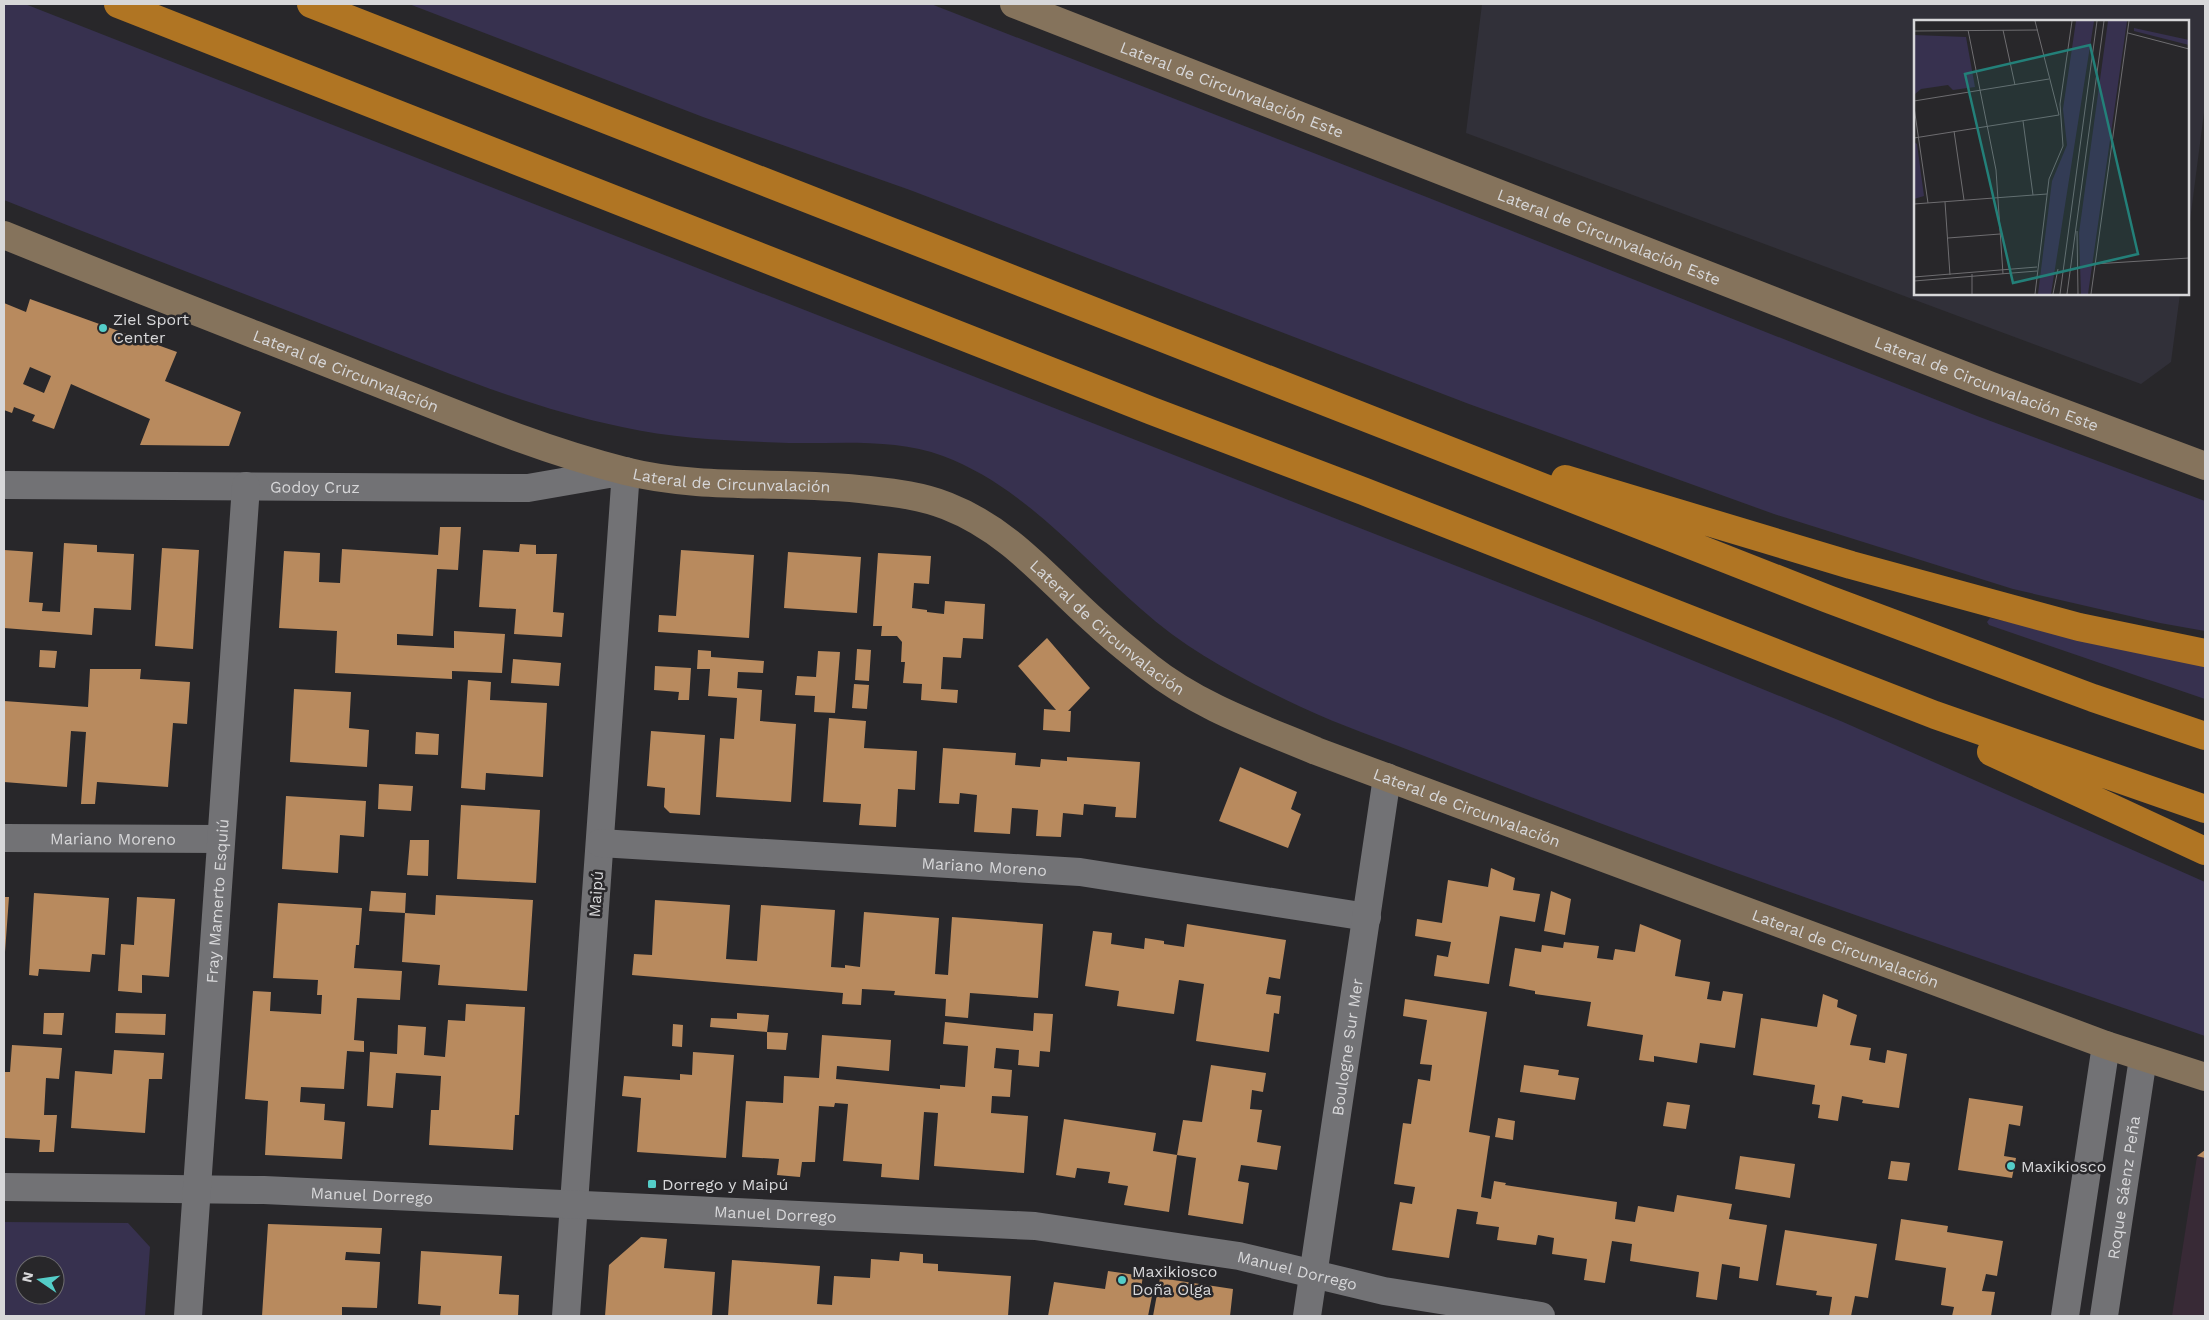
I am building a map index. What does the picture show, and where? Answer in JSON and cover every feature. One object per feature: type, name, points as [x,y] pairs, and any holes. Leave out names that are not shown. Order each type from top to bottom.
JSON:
[{"type":"highway","points":[[118,4],[1152,411],[1372,494],[1809,666],[1944,718],[2205,809]]},
{"type":"highway","points":[[311,4],[1938,641],[2093,698],[2205,736]]},
{"type":"highway","points":[[1395,430],[1861,568],[2079,627],[2205,653]]},
{"type":"highway","points":[[1809,666],[2205,851]]},
{"type":"street","name":"Lateral de Circunvalación Este","points":[[1014,4],[1989,385],[2204,459]]},
{"type":"street","name":"Lateral de Circunvalación","points":[[4,235],[521,439],[626,471],[681,481],[830,485],[922,498],[949,507],[982,523],[1013,546],[1043,570],[1098,625],[1153,670],[1192,696],[1245,722],[2106,1045],[2205,1077]]},
{"type":"street","name":"Godoy Cruz","points":[[4,485],[528,488],[626,471]]},
{"type":"street","name":"Maipú","points":[[566,1316],[626,471]]},
{"type":"street","name":"Fray Mamerto Esquiú","points":[[188,1316],[246,486]]},
{"type":"street","name":"Boulogne Sur Mer","points":[[1307,1316],[1388,777]]},
{"type":"street","name":"Mariano Moreno","points":[[4,838],[222,839]]},
{"type":"street","name":"Mariano Moreno","points":[[600,843],[1080,872],[1367,917]]},
{"type":"street","points":[[2065,1316],[2106,1045]]},
{"type":"street","name":"Roque Sáenz Peña","points":[[2104,1316],[2143,1058]]},
{"type":"street","name":"Manuel Dorrego","points":[[4,1187],[264,1190],[1035,1226],[1239,1256],[1384,1291],[1541,1316]]},
{"type":"shaded area","points":[[4,4],[25,4],[1594,620],[1843,722],[2205,882],[2205,1036],[1871,921],[1622,831],[1362,733],[1302,707],[1237,675],[1171,634],[1024,503],[972,469],[943,456],[924,450],[886,444],[789,443],[684,437],[642,431],[587,419],[518,399],[450,374],[4,200]]},
{"type":"shaded area","points":[[409,4],[931,4],[1424,196],[1977,416],[2205,501],[2205,631],[2160,623],[2013,589],[1774,514],[1469,404],[910,190],[703,117]]},
{"type":"shaded area","points":[[1482,4],[2205,4],[2205,105],[2189,228],[2189,20],[1914,20],[1914,295],[2180,295],[2171,362],[2141,384],[1466,133]]},
{"type":"shaded area","points":[[1990,618],[2205,664],[2205,699],[1989,625],[1987,622]]},
{"type":"shaded area","points":[[2205,1150],[2205,1316],[2172,1316],[2197,1156]]},
{"type":"shaded area","points":[[4,1222],[128,1223],[150,1247],[145,1316],[4,1316]]},
{"type":"building","points":[[30,299],[177,352],[165,381],[241,412],[229,446],[140,445],[150,419],[71,384],[54,429],[32,421],[35,415],[14,407],[12,413],[4,410],[4,303],[26,312]],"holes":[[[30,367],[51,376],[44,393],[23,384]]]},
{"type":"building","points":[[440,527],[461,527],[458,570],[437,569],[433,636],[397,634],[397,645],[454,648],[454,631],[505,634],[502,673],[452,671],[452,679],[335,673],[337,631],[279,628],[284,551],[320,553],[319,582],[340,583],[342,549],[438,555]]},
{"type":"building","points":[[64,543],[97,545],[97,552],[134,554],[131,610],[94,608],[92,635],[4,628],[4,550],[33,552],[29,602],[43,603],[42,611],[60,612]]},
{"type":"building","points":[[520,544],[536,545],[536,554],[557,554],[553,612],[564,613],[562,637],[514,634],[516,609],[479,607],[483,550],[519,552]]},
{"type":"building","points":[[162,548],[199,550],[193,649],[155,646]]},
{"type":"building","points":[[681,550],[754,555],[749,638],[658,632],[659,615],[676,616]]},
{"type":"building","points":[[788,552],[861,557],[857,613],[784,608]]},
{"type":"building","points":[[878,553],[931,556],[929,584],[914,583],[912,608],[944,614],[945,601],[985,604],[983,639],[963,638],[961,658],[943,657],[941,689],[958,690],[957,703],[921,700],[922,684],[903,683],[905,662],[901,662],[902,642],[897,636],[881,636],[882,626],[873,626]]},
{"type":"building","points":[[1047,638],[1090,688],[1068,711],[1071,711],[1070,732],[1043,730],[1044,709],[1056,710],[1018,666]]},
{"type":"building","points":[[857,649],[871,650],[869,681],[855,680]]},
{"type":"building","points":[[40,650],[57,651],[55,668],[39,667]]},
{"type":"building","points":[[698,650],[711,651],[711,657],[764,661],[763,673],[738,672],[737,688],[762,690],[760,721],[796,724],[791,802],[716,797],[720,738],[734,739],[737,698],[708,696],[710,669],[697,669]]},
{"type":"building","points":[[818,651],[840,652],[835,713],[814,712],[815,696],[795,695],[797,676],[816,677]]},
{"type":"building","points":[[513,659],[561,663],[559,686],[511,683]]},
{"type":"building","points":[[655,666],[691,668],[689,700],[678,700],[679,692],[654,690]]},
{"type":"building","points":[[90,669],[141,669],[140,679],[190,682],[187,724],[173,723],[168,787],[97,782],[95,804],[81,804],[86,732],[71,731],[67,787],[4,782],[4,701],[88,707]]},
{"type":"building","points":[[468,680],[491,682],[490,700],[547,703],[543,777],[486,773],[485,790],[461,788]]},
{"type":"building","points":[[854,684],[869,685],[867,709],[852,708]]},
{"type":"building","points":[[294,689],[351,692],[349,728],[369,730],[367,767],[290,762]]},
{"type":"building","points":[[829,718],[866,721],[864,748],[917,751],[915,790],[898,789],[896,827],[859,825],[861,804],[823,802]]},
{"type":"building","points":[[651,731],[705,735],[700,815],[670,813],[664,807],[665,788],[647,786]]},
{"type":"building","points":[[416,732],[439,734],[438,755],[415,754]]},
{"type":"building","points":[[943,748],[1016,753],[1015,765],[1040,767],[1041,759],[1067,761],[1067,757],[1140,762],[1136,818],[1115,817],[1116,807],[1084,804],[1083,815],[1063,813],[1061,837],[1036,836],[1038,810],[1012,808],[1010,834],[974,832],[977,795],[960,793],[959,804],[939,803]]},
{"type":"building","points":[[1240,767],[1297,792],[1291,809],[1301,814],[1288,848],[1219,821]]},
{"type":"building","points":[[379,784],[413,786],[411,811],[378,809]]},
{"type":"building","points":[[286,796],[366,801],[364,837],[340,835],[338,873],[282,869]]},
{"type":"building","points":[[461,805],[540,810],[536,883],[457,879]]},
{"type":"building","points":[[410,840],[429,840],[428,876],[407,875]]},
{"type":"building","points":[[1491,868],[1515,878],[1513,890],[1540,894],[1535,922],[1500,916],[1489,984],[1434,976],[1437,955],[1448,957],[1451,942],[1415,936],[1417,919],[1442,923],[1448,880],[1488,887]]},
{"type":"building","points":[[371,891],[406,893],[405,913],[369,911]]},
{"type":"building","points":[[1551,891],[1571,899],[1565,935],[1544,931]]},
{"type":"building","points":[[34,893],[109,898],[105,955],[92,954],[90,972],[39,969],[38,976],[29,975]]},
{"type":"building","points":[[436,895],[533,900],[527,991],[438,985],[440,965],[402,962],[405,913],[435,915]]},
{"type":"building","points":[[4,897],[9,897],[5,952],[4,952]]},
{"type":"building","points":[[137,897],[175,899],[169,977],[142,975],[142,993],[118,991],[121,944],[134,945]]},
{"type":"building","points":[[655,900],[730,905],[726,959],[757,961],[761,905],[835,910],[831,967],[845,968],[845,965],[860,967],[864,912],[939,918],[935,974],[948,975],[952,917],[1043,924],[1038,998],[970,993],[968,1018],[945,1016],[946,999],[894,995],[895,991],[862,989],[861,1005],[842,1004],[843,993],[632,975],[634,954],[652,955]]},
{"type":"building","points":[[278,903],[362,908],[359,945],[356,945],[354,968],[402,971],[400,1000],[357,998],[354,1040],[364,1041],[364,1052],[347,1051],[344,1089],[301,1087],[300,1102],[325,1104],[324,1120],[345,1122],[342,1159],[265,1155],[268,1101],[245,1099],[253,991],[271,992],[270,1011],[321,1014],[322,995],[317,995],[318,980],[273,978]]},
{"type":"building","points":[[1187,924],[1286,940],[1280,979],[1269,977],[1266,994],[1281,996],[1279,1014],[1274,1013],[1269,1052],[1196,1041],[1204,984],[1179,980],[1174,1014],[1117,1006],[1119,991],[1085,986],[1093,931],[1112,933],[1111,944],[1144,949],[1145,938],[1164,941],[1164,944],[1184,947]]},
{"type":"building","points":[[1640,924],[1681,940],[1675,976],[1710,982],[1707,999],[1721,1001],[1723,991],[1743,994],[1735,1048],[1700,1043],[1697,1063],[1654,1056],[1654,1062],[1639,1060],[1643,1035],[1587,1026],[1591,1002],[1535,994],[1535,991],[1509,986],[1515,948],[1541,952],[1542,945],[1563,948],[1564,942],[1599,946],[1597,958],[1613,960],[1615,949],[1635,952]]},
{"type":"building","points":[[1823,994],[1838,1000],[1837,1007],[1857,1015],[1850,1045],[1871,1048],[1869,1060],[1885,1063],[1887,1050],[1907,1054],[1899,1108],[1862,1103],[1863,1100],[1842,1096],[1838,1121],[1818,1118],[1820,1105],[1812,1104],[1815,1085],[1753,1075],[1761,1018],[1817,1027]]},
{"type":"building","points":[[1405,999],[1487,1012],[1469,1132],[1490,1136],[1481,1197],[1491,1199],[1494,1181],[1506,1183],[1505,1185],[1617,1202],[1615,1219],[1635,1222],[1638,1206],[1674,1212],[1677,1195],[1732,1204],[1729,1219],[1767,1225],[1758,1281],[1739,1278],[1740,1267],[1722,1264],[1717,1300],[1696,1297],[1699,1272],[1630,1261],[1632,1244],[1612,1241],[1605,1283],[1584,1280],[1587,1259],[1552,1254],[1554,1238],[1538,1235],[1536,1245],[1497,1240],[1499,1227],[1476,1224],[1478,1212],[1457,1209],[1449,1258],[1392,1250],[1400,1202],[1412,1204],[1415,1187],[1394,1184],[1403,1123],[1411,1124],[1418,1079],[1430,1081],[1432,1065],[1420,1064],[1427,1020],[1403,1016]]},
{"type":"building","points":[[466,1004],[525,1007],[519,1115],[515,1115],[513,1150],[429,1145],[431,1110],[439,1110],[441,1076],[396,1073],[393,1108],[367,1106],[370,1052],[397,1054],[398,1025],[426,1027],[424,1055],[445,1057],[448,1020],[465,1021]]},
{"type":"building","points":[[44,1013],[64,1013],[62,1035],[43,1034]]},
{"type":"building","points":[[116,1013],[166,1014],[165,1035],[115,1033]]},
{"type":"building","points":[[737,1013],[769,1015],[767,1032],[710,1027],[711,1018],[737,1019]]},
{"type":"building","points":[[1034,1013],[1053,1014],[1050,1052],[1040,1051],[1039,1067],[1018,1065],[1019,1050],[996,1048],[994,1068],[1012,1070],[1010,1097],[992,1096],[991,1113],[1028,1116],[1024,1173],[934,1166],[938,1113],[924,1112],[919,1180],[881,1177],[882,1164],[843,1161],[848,1104],[835,1103],[834,1107],[819,1106],[815,1162],[802,1162],[800,1177],[777,1175],[779,1159],[742,1157],[746,1101],[783,1103],[784,1076],[819,1078],[822,1035],[891,1040],[889,1071],[837,1066],[836,1079],[940,1089],[940,1085],[965,1087],[968,1046],[943,1044],[945,1022],[1033,1031]]},
{"type":"building","points":[[673,1024],[683,1025],[682,1047],[672,1046]]},
{"type":"building","points":[[767,1032],[788,1033],[786,1050],[767,1049]]},
{"type":"building","points":[[12,1045],[62,1048],[59,1079],[46,1078],[44,1115],[57,1115],[54,1152],[39,1152],[40,1140],[5,1138],[4,1072],[10,1072]]},
{"type":"building","points":[[114,1050],[164,1053],[162,1079],[149,1079],[145,1133],[71,1128],[75,1071],[112,1074]]},
{"type":"building","points":[[693,1052],[734,1055],[726,1158],[637,1152],[641,1098],[622,1096],[624,1076],[680,1080],[680,1074],[692,1075]]},
{"type":"building","points":[[1211,1065],[1266,1073],[1263,1092],[1252,1090],[1250,1109],[1262,1110],[1257,1142],[1281,1146],[1277,1170],[1241,1165],[1238,1181],[1249,1183],[1243,1224],[1188,1215],[1196,1158],[1177,1155],[1183,1120],[1202,1122]]},
{"type":"building","points":[[1524,1065],[1559,1070],[1558,1075],[1579,1078],[1575,1100],[1520,1092]]},
{"type":"building","points":[[1969,1098],[2023,1106],[2020,1126],[2009,1124],[2004,1156],[2016,1158],[2012,1178],[1958,1170]]},
{"type":"building","points":[[1667,1102],[1690,1105],[1686,1129],[1663,1126]]},
{"type":"building","points":[[1498,1118],[1515,1121],[1513,1140],[1495,1137]]},
{"type":"building","points":[[1064,1119],[1156,1133],[1153,1151],[1177,1155],[1169,1212],[1124,1205],[1128,1186],[1108,1183],[1110,1172],[1077,1168],[1075,1178],[1056,1175]]},
{"type":"building","points":[[2205,1150],[2205,1158],[2197,1156]]},
{"type":"building","points":[[1740,1156],[1795,1164],[1790,1198],[1735,1189]]},
{"type":"building","points":[[1891,1161],[1910,1163],[1907,1181],[1888,1179]]},
{"type":"building","points":[[1901,1219],[1948,1226],[1947,1232],[2003,1241],[1997,1276],[1986,1274],[1982,1291],[1995,1292],[1991,1316],[1952,1316],[1954,1307],[1941,1305],[1946,1268],[1895,1260]]},
{"type":"building","points":[[268,1224],[382,1228],[380,1254],[346,1252],[345,1260],[380,1262],[377,1308],[342,1307],[342,1316],[262,1316]]},
{"type":"building","points":[[1785,1230],[1877,1244],[1868,1298],[1855,1296],[1851,1316],[1829,1316],[1832,1297],[1816,1295],[1817,1291],[1776,1285]]},
{"type":"building","points":[[641,1237],[667,1239],[664,1268],[715,1272],[712,1316],[605,1316],[609,1265]]},
{"type":"building","points":[[421,1251],[502,1256],[499,1294],[519,1295],[518,1316],[440,1316],[441,1306],[418,1304]]},
{"type":"building","points":[[900,1252],[923,1254],[923,1263],[938,1264],[938,1271],[1011,1276],[1008,1316],[728,1316],[732,1260],[820,1266],[817,1304],[832,1305],[834,1276],[870,1278],[871,1259],[899,1261]]},
{"type":"building","points":[[1108,1271],[1143,1276],[1140,1294],[1152,1296],[1148,1316],[1048,1316],[1054,1282],[1105,1289]]},
{"type":"building","points":[[1160,1278],[1233,1289],[1230,1316],[1153,1316]]},
{"type":"place","name":"Ziel Sport Center","points":[[103,328]]},
{"type":"place","name":"Maxikiosco","points":[[2011,1166]]},
{"type":"place","name":"Dorrego y Maipú","points":[[652,1184]]},
{"type":"place","name":"Maxikiosco Doña Olga","points":[[1122,1280]]}]
